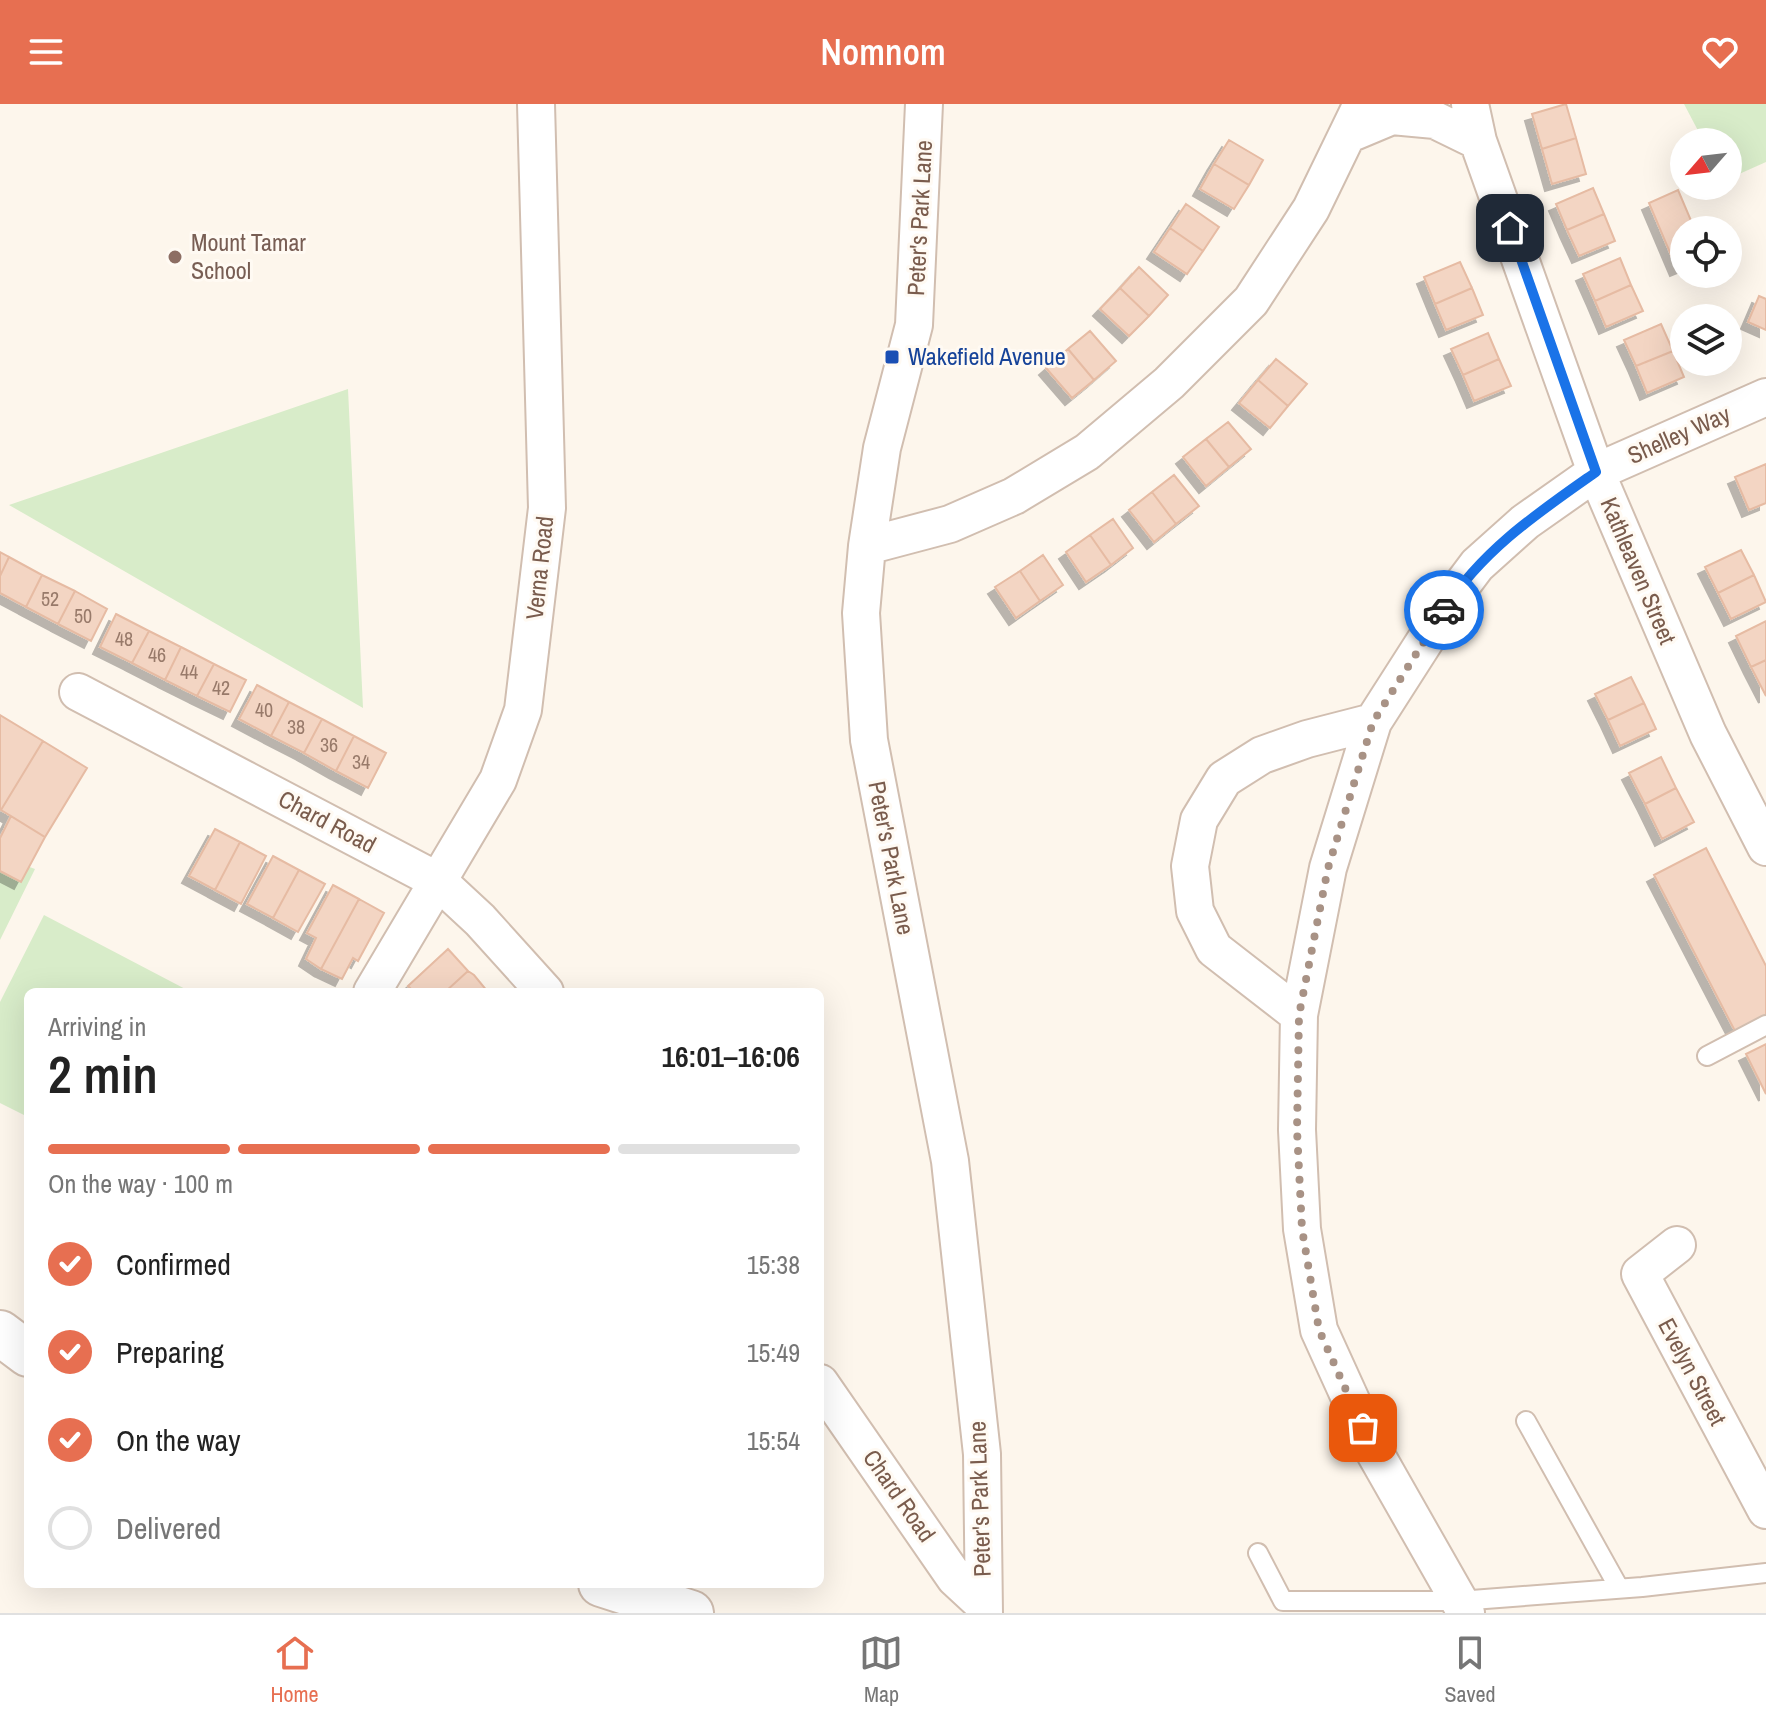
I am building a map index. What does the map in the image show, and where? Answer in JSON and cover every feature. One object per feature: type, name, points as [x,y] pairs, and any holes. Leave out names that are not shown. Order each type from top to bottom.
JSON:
[{"type":"street","name":"Verna Road","points":[[374,988],[498,780],[523,710],[547,508],[536,104]]},
{"type":"street","name":"Peter's Park Lane","points":[[924,104],[914,325],[882,448],[867,546],[861,613],[869,740],[950,1161],[982,1454],[984,1609]]},
{"type":"street","name":"Kathleaven Street","points":[[1470,104],[1478,141],[1596,472],[1708,734],[1766,847]]},
{"type":"street","points":[[867,546],[950,524],[1014,496],[1087,452],[1169,383],[1251,301],[1311,209],[1356,119],[1392,116],[1435,120],[1478,141]]},
{"type":"street","name":"Shelley Way","points":[[1462,1607],[1375,1453],[1319,1330],[1302,1229],[1297,1130],[1299,1015],[1328,868],[1373,722],[1477,565],[1525,522],[1596,472],[1766,397]]},
{"type":"street","name":"Chard Road","points":[[78,692],[438,881],[480,920],[541,988]]},
{"type":"street","points":[[1299,1015],[1214,949],[1195,911],[1190,866],[1199,820],[1224,779],[1262,755],[1307,739],[1373,722]]},
{"type":"street","name":"Evelyn Street","points":[[1677,1245],[1640,1274],[1766,1510]]},
{"type":"street","points":[[0,1333],[24,1351]]},
{"type":"street","name":"Chard Road","points":[[824,1389],[955,1578],[984,1609]]},
{"type":"street","points":[[613,1588],[691,1613]]},
{"type":"lane","points":[[1707,1056],[1766,1025]]},
{"type":"lane","points":[[1526,1421],[1619,1588]]},
{"type":"lane","points":[[1258,1553],[1283,1601],[1462,1607],[1766,1573]]},
{"type":"green space","points":[[1684,104],[1766,104],[1766,162],[1742,173],[1742,128],[1697,128]]},
{"type":"green space","points":[[348,389],[363,708],[9,505]]},
{"type":"green space","points":[[0,856],[35,869],[0,940]]},
{"type":"green space","points":[[44,915],[183,988],[24,988],[24,1115],[0,1103],[0,1002]]},
{"type":"building","points":[[1566,104],[1576,138],[1542,149],[1532,114]]},
{"type":"building","points":[[1576,138],[1586,174],[1552,184],[1542,149]]},
{"type":"building","points":[[1229,140],[1263,160],[1249,185],[1214,164]]},
{"type":"building","points":[[1214,164],[1249,185],[1234,209],[1200,189]]},
{"type":"building","points":[[1593,188],[1604,214],[1567,230],[1556,204]]},
{"type":"building","points":[[1670,194],[1670,200],[1682,200],[1689,216],[1670,216],[1670,252],[1649,203]]},
{"type":"building","points":[[1186,204],[1219,227],[1203,251],[1170,228]]},
{"type":"building","points":[[1604,214],[1615,241],[1579,256],[1567,230]]},
{"type":"building","points":[[1170,228],[1203,251],[1187,274],[1154,252]]},
{"type":"building","points":[[1620,258],[1631,285],[1595,301],[1583,274]]},
{"type":"building","points":[[1460,262],[1472,288],[1435,304],[1424,277]]},
{"type":"building","points":[[1139,267],[1168,295],[1149,316],[1120,288]]},
{"type":"building","points":[[1631,285],[1643,311],[1606,327],[1595,301]]},
{"type":"building","points":[[1120,288],[1149,316],[1129,336],[1100,309]]},
{"type":"building","points":[[1472,288],[1483,315],[1446,330],[1435,304]]},
{"type":"building","points":[[1759,296],[1766,299],[1766,330],[1748,322]]},
{"type":"building","points":[[1661,324],[1670,344],[1670,352],[1636,366],[1624,340]]},
{"type":"building","points":[[1090,331],[1116,361],[1094,380],[1068,349]]},
{"type":"building","points":[[1488,333],[1499,359],[1463,375],[1451,349]]},
{"type":"building","points":[[1068,349],[1094,380],[1072,398],[1046,368]]},
{"type":"building","points":[[1670,352],[1670,376],[1684,377],[1647,393],[1636,366]]},
{"type":"building","points":[[1276,359],[1307,384],[1288,406],[1258,380]]},
{"type":"building","points":[[1499,359],[1511,386],[1474,401],[1463,375]]},
{"type":"building","points":[[1258,380],[1288,406],[1270,428],[1239,403]]},
{"type":"building","points":[[1228,422],[1251,449],[1229,467],[1206,439]]},
{"type":"building","points":[[1206,439],[1229,467],[1206,486],[1183,457]]},
{"type":"building","points":[[1766,464],[1766,503],[1749,510],[1735,477]]},
{"type":"building","points":[[1174,475],[1199,506],[1176,524],[1152,492]]},
{"type":"building","points":[[1152,492],[1176,524],[1154,542],[1129,510]]},
{"type":"building","points":[[1113,519],[1133,548],[1111,565],[1090,535]]},
{"type":"building","points":[[1090,535],[1111,565],[1086,582],[1066,552]]},
{"type":"building","points":[[1741,550],[1754,575],[1718,593],[1705,567]]},
{"type":"building","points":[[0,552],[9,557],[0,576]]},
{"type":"building","points":[[1043,555],[1063,585],[1040,601],[1020,571]]},
{"type":"building","points":[[9,557],[42,575],[26,607],[0,593],[0,576]]},
{"type":"building","points":[[1020,571],[1040,601],[1016,618],[995,587]]},
{"type":"building","points":[[42,575],[75,591],[58,624],[26,607]]},
{"type":"building","points":[[1754,575],[1766,602],[1731,619],[1718,593]]},
{"type":"building","points":[[75,591],[107,609],[91,641],[58,624]]},
{"type":"building","points":[[116,614],[149,631],[132,663],[100,647]]},
{"type":"building","points":[[1766,621],[1766,660],[1751,667],[1736,636]]},
{"type":"building","points":[[149,631],[181,647],[165,680],[132,663]]},
{"type":"building","points":[[181,647],[214,664],[197,696],[165,680]]},
{"type":"building","points":[[1766,660],[1766,696],[1751,667]]},
{"type":"building","points":[[214,664],[246,680],[230,712],[197,696]]},
{"type":"building","points":[[1631,677],[1644,703],[1608,720],[1595,694]]},
{"type":"building","points":[[257,685],[289,702],[271,736],[239,719]]},
{"type":"building","points":[[289,702],[322,719],[304,753],[271,736]]},
{"type":"building","points":[[1644,703],[1656,729],[1620,746],[1608,720]]},
{"type":"building","points":[[0,715],[43,741],[1,810],[0,809]]},
{"type":"building","points":[[322,719],[354,736],[336,771],[304,753]]},
{"type":"building","points":[[354,736],[386,753],[368,788],[336,771]]},
{"type":"building","points":[[43,741],[87,768],[45,837],[1,810]]},
{"type":"building","points":[[1661,757],[1676,788],[1645,804],[1629,773]]},
{"type":"building","points":[[1676,788],[1694,822],[1662,839],[1645,804]]},
{"type":"building","points":[[11,816],[45,837],[21,882],[0,871],[0,838]]},
{"type":"building","points":[[215,829],[240,842],[215,890],[189,876]]},
{"type":"building","points":[[240,842],[266,856],[241,904],[215,890]]},
{"type":"building","points":[[1706,848],[1766,966],[1766,1015],[1735,1031],[1654,875]]},
{"type":"building","points":[[273,856],[299,870],[273,918],[247,904]]},
{"type":"building","points":[[299,870],[325,884],[298,932],[273,918]]},
{"type":"building","points":[[333,885],[359,899],[321,969],[306,959],[316,938],[307,933]]},
{"type":"building","points":[[359,899],[384,913],[358,961],[353,958],[342,979],[321,969]]},
{"type":"building","points":[[448,949],[468,971],[449,988],[408,986]]},
{"type":"building","points":[[468,971],[485,988],[449,988]]},
{"type":"building","points":[[1766,1044],[1766,1094],[1746,1054]]},
{"type":"way so far","points":[[1363,1428],[1319,1330],[1302,1229],[1297,1130],[1299,1015],[1328,868],[1373,722],[1444,610]]},
{"type":"place","name":"Mount Tamar School","points":[[175,257]]},
{"type":"place","name":"Wakefield Avenue","points":[[892,357]]},
{"type":"route","points":[[1444,610],[1477,565],[1525,522],[1596,472],[1510,228]]}]
